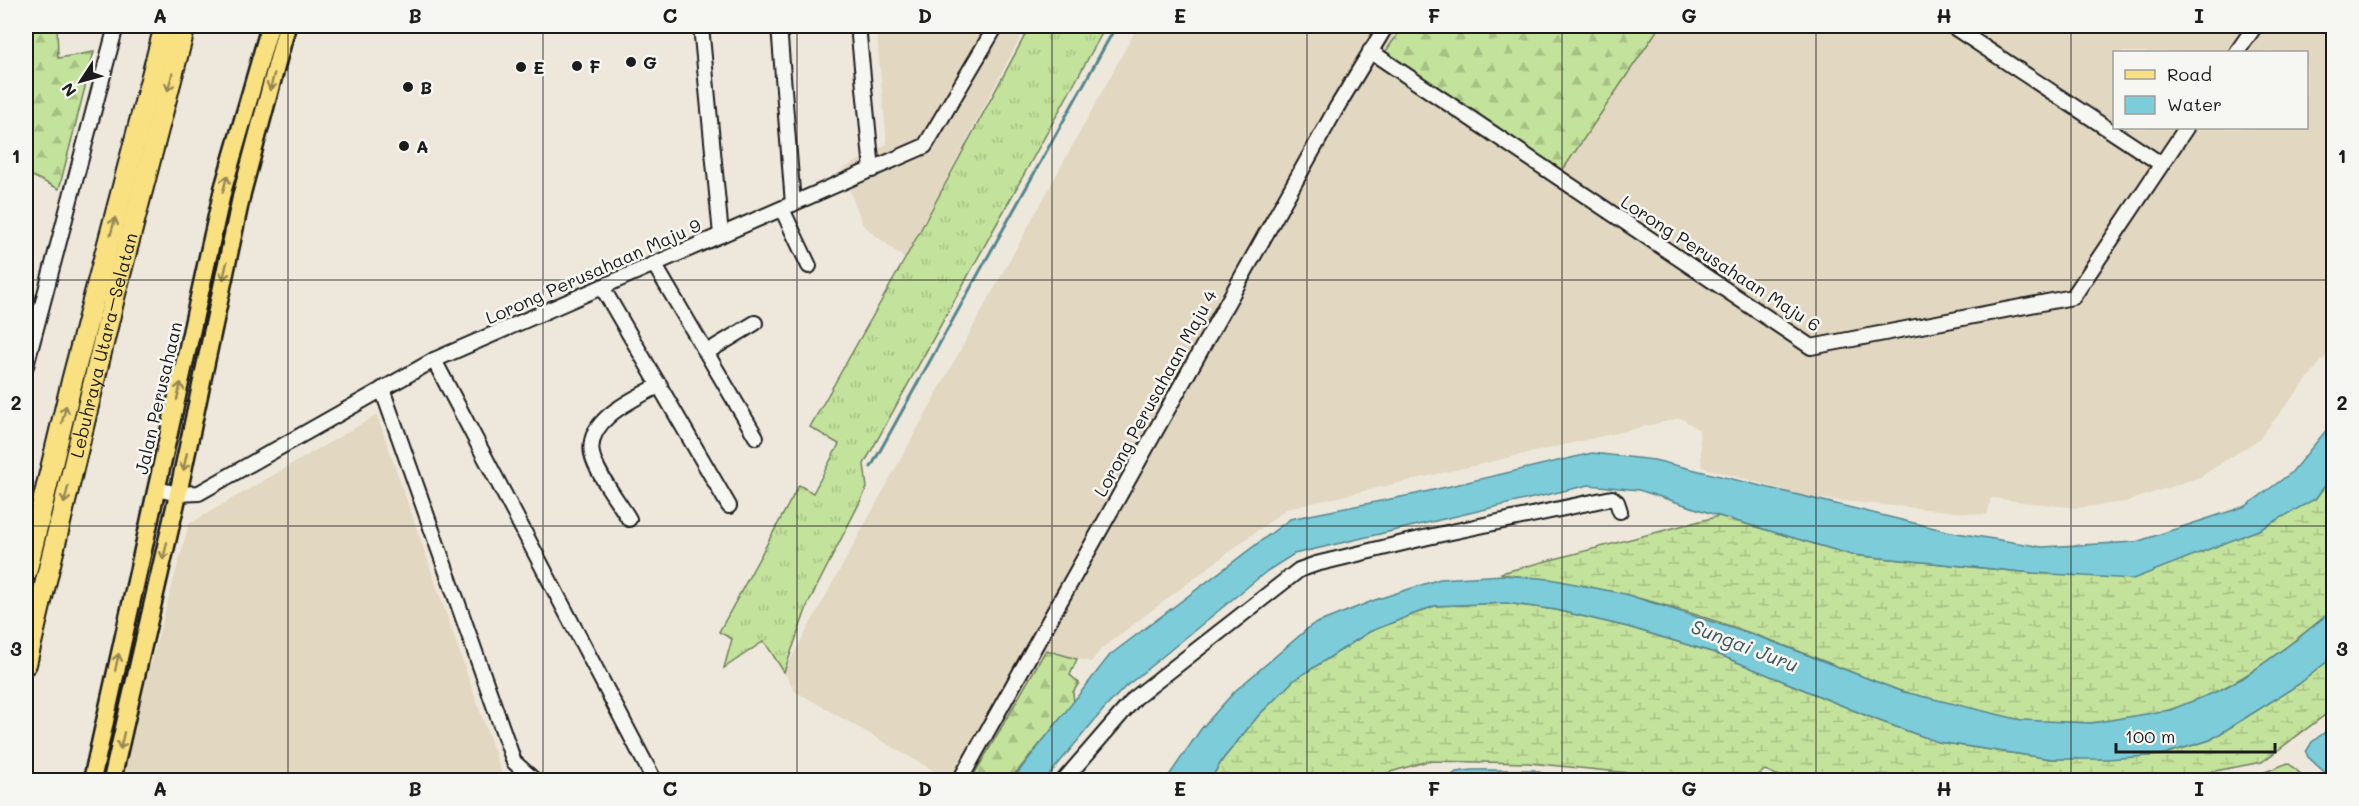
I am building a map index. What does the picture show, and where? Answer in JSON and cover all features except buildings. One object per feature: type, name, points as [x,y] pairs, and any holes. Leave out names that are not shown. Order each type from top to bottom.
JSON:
[{"type":"highway","name":"Lebuhraya Utara–Selatan","points":[[26,573],[72,381],[165,26]]},
{"type":"highway","name":"Lebuhraya Utara–Selatan","points":[[26,664],[115,294],[185,26]]},
{"type":"main road","name":"Jalan Perusahaan","points":[[92,780],[223,189],[270,26]]},
{"type":"main road","points":[[112,780],[178,494],[242,193],[287,26]]},
{"type":"street","points":[[26,366],[116,26]]},
{"type":"street","points":[[701,26],[721,235]]},
{"type":"street","points":[[779,26],[787,206],[809,266]]},
{"type":"street","points":[[858,26],[872,170]]},
{"type":"street","name":"Lorong Perusahaan Maju 9","points":[[157,489],[178,494],[199,493],[434,360],[926,146],[996,26]]},
{"type":"street","name":"Lorong Perusahaan Maju 4","points":[[960,780],[1386,26]]},
{"type":"street","points":[[1952,26],[2161,164]]},
{"type":"street","points":[[2238,51],[2255,26]]},
{"type":"street","name":"Lorong Perusahaan Maju 6","points":[[1370,51],[1811,347],[2073,297],[2185,129]]},
{"type":"street","points":[[654,264],[756,437]]},
{"type":"street","points":[[602,287],[729,506]]},
{"type":"street","points":[[707,352],[755,323]]},
{"type":"street","points":[[434,360],[654,780]]},
{"type":"street","points":[[630,519],[605,482],[591,453],[594,432],[614,410],[660,385]]},
{"type":"street","points":[[382,389],[514,762],[534,780]]},
{"type":"street","points":[[1064,780],[1136,698],[1299,570],[1428,537],[1612,498],[1617,502],[1620,511]]},
{"type":"shaded area","points":[[876,26],[1026,26],[905,259],[863,225],[842,170],[887,144]]},
{"type":"shaded area","points":[[1138,26],[2333,26],[2333,347],[2259,439],[2200,477],[2125,502],[2076,508],[1991,498],[1987,515],[1813,498],[1702,467],[1699,430],[1681,418],[1286,509],[1102,648],[1091,662],[1046,650],[971,780],[950,780],[795,691],[784,672]]},
{"type":"shaded area","points":[[377,415],[504,780],[119,780],[189,524]]},
{"type":"green space","points":[[26,26],[57,26],[58,58],[94,52],[59,189],[26,173]]},
{"type":"green space","points":[[1030,26],[1106,26],[864,464],[867,488],[808,604],[784,672],[764,641],[724,668],[732,639],[719,632],[799,485],[813,493],[839,444],[810,427],[905,259]]},
{"type":"green space","points":[[1403,26],[1660,26],[1560,174],[1384,54]]},
{"type":"green space","points":[[2333,475],[2333,610],[2256,669],[2214,693],[2169,710],[2114,721],[2057,723],[1994,715],[1898,690],[1767,639],[1670,607],[1605,590],[1501,573],[1719,516],[1852,555],[2033,573],[2315,499]]},
{"type":"green space","points":[[1506,603],[1556,610],[1628,627],[1715,653],[1877,720],[1938,742],[2051,759],[2161,755],[2210,740],[2299,684],[2333,657],[2333,709],[2262,762],[2168,780],[1789,780],[1765,770],[1752,780],[1700,780],[1529,763],[1428,761],[1363,780],[1210,780],[1223,759],[1258,716],[1294,680],[1369,632],[1434,606]]},
{"type":"green space","points":[[1046,650],[1077,659],[1070,675],[1079,683],[1073,692],[1074,703],[1010,780],[971,780]]},
{"type":"green space","points":[[2288,763],[2308,780],[2244,780]]},
{"type":"water","points":[[2333,422],[2333,475],[2315,499],[2261,529],[2133,579],[2033,573],[1852,555],[1639,490],[1589,485],[1294,554],[1267,571],[1124,688],[1045,780],[1012,780],[1110,655],[1290,519],[1416,494],[1592,453],[1654,460],[1951,532],[2042,547],[2136,542],[2246,506],[2291,473]]},
{"type":"water","name":"Sungai Juru","points":[[1504,575],[1550,579],[1625,594],[1766,639],[1900,691],[2021,720],[2092,723],[2170,710],[2218,691],[2243,678],[2333,610],[2333,657],[2299,684],[2210,740],[2161,755],[2107,759],[2051,759],[1938,742],[1877,720],[1715,653],[1628,627],[1556,610],[1506,603],[1434,606],[1369,632],[1294,680],[1258,716],[1223,759],[1210,780],[1166,780],[1201,729],[1235,691],[1312,625],[1375,600],[1440,579]]},
{"type":"water","points":[[2333,726],[2334,780],[2308,757],[2306,752],[2312,742]]},
{"type":"water","points":[[1534,770],[1542,773],[1547,780],[1451,780],[1452,775],[1456,772]]},
{"type":"waterway","points":[[871,467],[1116,26]]},
{"type":"place","name":"G","points":[[631,62]]},
{"type":"place","name":"F","points":[[577,66]]},
{"type":"place","name":"E","points":[[521,67]]},
{"type":"place","name":"B","points":[[408,87]]},
{"type":"place","name":"A","points":[[404,146]]}]
